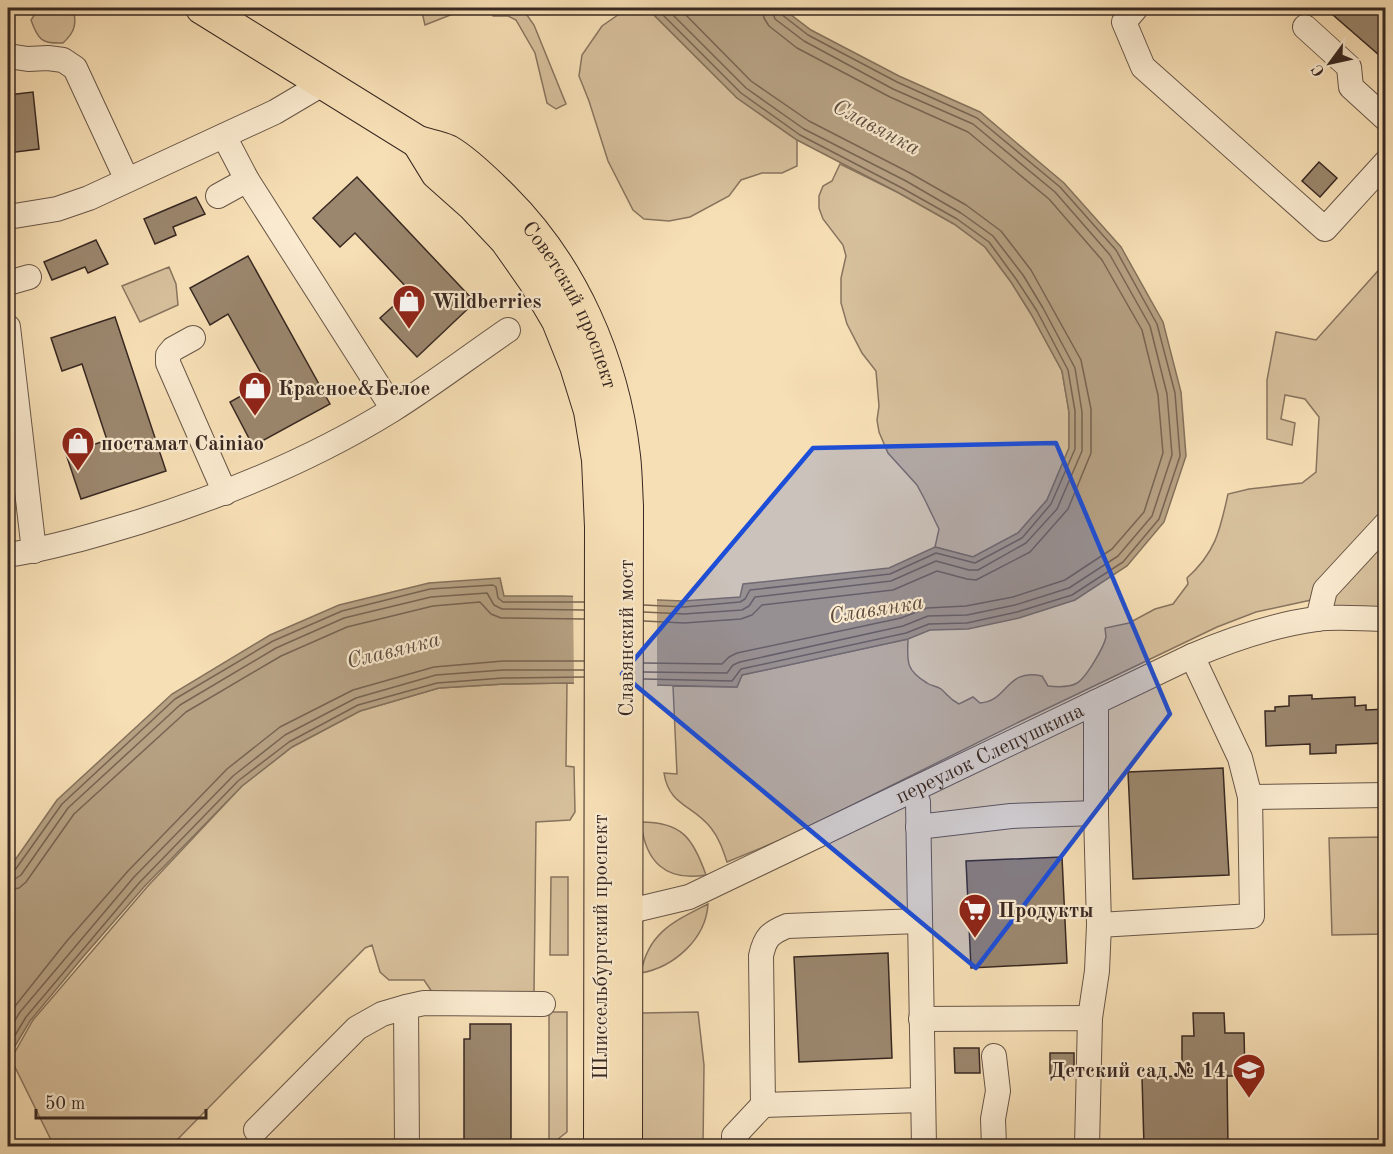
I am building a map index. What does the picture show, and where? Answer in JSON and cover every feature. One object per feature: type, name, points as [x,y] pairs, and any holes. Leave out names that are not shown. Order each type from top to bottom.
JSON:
[{"type":"main road","name":"Советский проспект","points":[[202,8],[417,142],[448,152],[496,191],[525,220],[556,262],[581,306],[601,356],[616,407],[624,456],[614,527]]},
{"type":"main road","name":"Славянский мост","points":[[613,748],[614,527]]},
{"type":"main road","name":"Шлиссельбургский проспект","points":[[613,748],[614,912],[626,1146]]},
{"type":"main road","name":"Шлиссельбургский проспект","points":[[600,1146],[614,912]]},
{"type":"street","points":[[1136,8],[1124,22],[1143,67],[1325,229],[1386,162]]},
{"type":"street","points":[[1305,27],[1349,67],[1351,87],[1386,119]]},
{"type":"street","points":[[8,56],[63,60],[75,68],[127,180]]},
{"type":"street","points":[[290,102],[295,64]]},
{"type":"street","points":[[8,217],[57,209],[127,180],[275,112],[324,83]]},
{"type":"street","points":[[224,136],[247,180],[393,409]]},
{"type":"street","points":[[218,196],[247,180]]},
{"type":"street","points":[[8,327],[34,551]]},
{"type":"street","points":[[8,555],[34,551],[104,533],[225,493],[306,457],[393,409],[508,330]]},
{"type":"street","points":[[193,338],[168,355],[168,363],[225,493]]},
{"type":"street","points":[[1318,619],[1325,590],[1386,524]]},
{"type":"street","name":"переулок Слепушкина","points":[[614,912],[689,897],[1192,656],[1247,635],[1275,626],[1318,619],[1386,619]]},
{"type":"street","points":[[1099,924],[1252,916],[1250,797],[1240,758],[1192,656]]},
{"type":"street","points":[[1087,1146],[1090,1018],[1097,971],[1099,924],[1096,702]]},
{"type":"street","points":[[913,790],[918,802],[924,1146]]},
{"type":"street","points":[[1250,797],[1386,795]]},
{"type":"street","points":[[918,827],[1011,816],[1096,813]]},
{"type":"street","points":[[763,1106],[761,956],[764,941],[774,932],[787,926],[919,921]]},
{"type":"street","points":[[256,1130],[357,1028],[382,1014],[424,1003],[543,1004]]},
{"type":"street","points":[[406,1007],[407,1146]]},
{"type":"street","points":[[921,1019],[1090,1018]]},
{"type":"street","points":[[994,1056],[998,1091],[993,1119],[994,1146]]},
{"type":"street","points":[[734,1146],[734,1136],[763,1106],[922,1100]]},
{"type":"highlighted area","points":[[1056,443],[1170,714],[976,968],[622,674],[813,448]]},
{"type":"shaded area","points":[[39,8],[73,8],[74,27],[63,43],[45,41],[36,32],[31,20]]},
{"type":"shaded area","points":[[421,8],[452,8],[453,14],[425,25]]},
{"type":"shaded area","points":[[488,8],[522,8],[534,25],[566,104],[556,109],[547,103],[535,53],[516,20],[508,16],[493,16]]},
{"type":"shaded area","points":[[628,8],[647,8],[737,98],[797,140],[797,166],[782,173],[762,173],[741,180],[729,196],[690,217],[669,221],[644,219],[633,210],[608,161],[579,76],[582,55],[602,26]]},
{"type":"shaded area","points":[[840,164],[899,193],[954,224],[985,247],[1031,314],[1062,371],[1069,412],[1069,448],[1047,500],[1018,533],[973,557],[935,547],[939,529],[925,500],[917,485],[888,453],[879,432],[876,371],[862,353],[847,324],[841,303],[841,278],[846,256],[843,245],[823,219],[819,208],[819,196],[823,186],[832,181]]},
{"type":"shaded area","points":[[1385,263],[1385,513],[1311,600],[1256,612],[1217,627],[790,836],[727,862],[719,840],[711,828],[676,799],[667,784],[664,773],[677,774],[673,686],[737,687],[742,675],[908,639],[908,660],[911,670],[929,684],[941,689],[959,704],[973,697],[980,703],[989,701],[997,697],[1014,680],[1030,675],[1042,676],[1048,686],[1074,685],[1090,669],[1102,648],[1106,637],[1105,628],[1129,623],[1155,609],[1173,604],[1188,584],[1187,578],[1211,549],[1219,530],[1228,494],[1249,489],[1302,483],[1316,472],[1319,417],[1305,399],[1285,395],[1281,419],[1295,423],[1292,445],[1267,439],[1267,380],[1276,332],[1316,340]]},
{"type":"shaded area","points":[[169,267],[176,284],[178,305],[140,322],[122,286]]},
{"type":"shaded area","points":[[1385,539],[1385,608],[1327,609],[1328,600]]},
{"type":"shaded area","points":[[567,683],[566,766],[574,767],[575,812],[570,820],[536,822],[534,994],[434,995],[424,980],[389,980],[380,972],[372,945],[365,948],[174,1143],[174,1146],[54,1146],[11,1059],[33,1020],[147,887],[242,786],[292,747],[360,711],[439,688]]},
{"type":"shaded area","points":[[641,822],[667,825],[684,835],[696,851],[706,875],[679,875],[668,872],[660,866],[647,848]]},
{"type":"shaded area","points":[[1385,837],[1385,934],[1332,935],[1329,838]]},
{"type":"shaded area","points":[[551,877],[568,877],[568,955],[550,955]]},
{"type":"shaded area","points":[[708,904],[706,917],[695,940],[665,965],[641,973],[650,947],[657,938],[674,922]]},
{"type":"shaded area","points":[[549,1012],[567,1012],[567,1132],[549,1146]]},
{"type":"shaded area","points":[[698,1012],[704,1065],[703,1146],[641,1146],[642,1013]]},
{"type":"water","name":"Славянка","points":[[647,8],[782,8],[811,30],[899,76],[980,112],[1064,183],[1121,247],[1163,322],[1181,392],[1186,456],[1164,522],[1127,566],[1075,600],[1019,618],[968,629],[930,630],[908,639],[742,675],[737,687],[567,683],[439,688],[360,711],[292,747],[242,786],[144,887],[83,957],[30,1021],[8,1058],[8,870],[57,800],[172,694],[270,635],[339,605],[429,583],[500,578],[504,596],[683,601],[740,597],[743,584],[889,568],[935,547],[973,557],[1018,533],[1047,500],[1069,448],[1069,412],[1062,371],[1031,314],[985,247],[954,224],[797,140],[737,98]]},
{"type":"pier","points":[[573,593],[657,596],[657,689],[574,686]]},
{"type":"building","points":[[1325,8],[1386,8],[1386,61]]},
{"type":"building","points":[[33,92],[39,149],[8,153],[8,95]]},
{"type":"building","points":[[1319,162],[1337,178],[1320,197],[1302,181]]},
{"type":"building","points":[[357,177],[475,302],[417,357],[380,318],[410,291],[355,233],[340,247],[313,218]]},
{"type":"building","points":[[196,197],[205,214],[173,227],[176,235],[155,244],[144,219]]},
{"type":"building","points":[[96,240],[108,264],[88,273],[85,267],[52,280],[44,262]]},
{"type":"building","points":[[248,256],[330,404],[253,446],[230,402],[266,382],[228,314],[210,325],[190,288]]},
{"type":"building","points":[[115,317],[166,471],[81,499],[66,454],[107,440],[82,364],[62,371],[51,338]]},
{"type":"building","points":[[1312,695],[1312,699],[1355,697],[1355,706],[1366,705],[1366,710],[1386,709],[1386,743],[1336,745],[1336,753],[1310,754],[1310,744],[1266,746],[1265,711],[1275,711],[1275,707],[1289,706],[1289,696]]},
{"type":"building","points":[[1223,768],[1229,875],[1133,879],[1128,772]]},
{"type":"building","points":[[1062,857],[1067,963],[971,968],[966,861]]},
{"type":"building","points":[[888,953],[892,1058],[799,1062],[794,957]]},
{"type":"building","points":[[1193,1013],[1224,1013],[1225,1033],[1244,1033],[1245,1076],[1227,1076],[1228,1146],[1144,1146],[1142,1077],[1182,1076],[1182,1036],[1194,1036]]},
{"type":"building","points":[[470,1024],[511,1024],[511,1146],[464,1146],[464,1039],[470,1039]]},
{"type":"building","points":[[954,1048],[979,1048],[980,1073],[955,1073]]},
{"type":"building","points":[[1050,1053],[1074,1053],[1074,1077],[1050,1077]]},
{"type":"place","name":"Wildberries","points":[[409,330]]},
{"type":"place","name":"Красное&Белое","points":[[255,417]]},
{"type":"place","name":"постамат Cainiao","points":[[78,472]]},
{"type":"place","name":"Продукты","points":[[975,939]]},
{"type":"place","name":"Детский сад № 14","points":[[1249,1099]]}]
